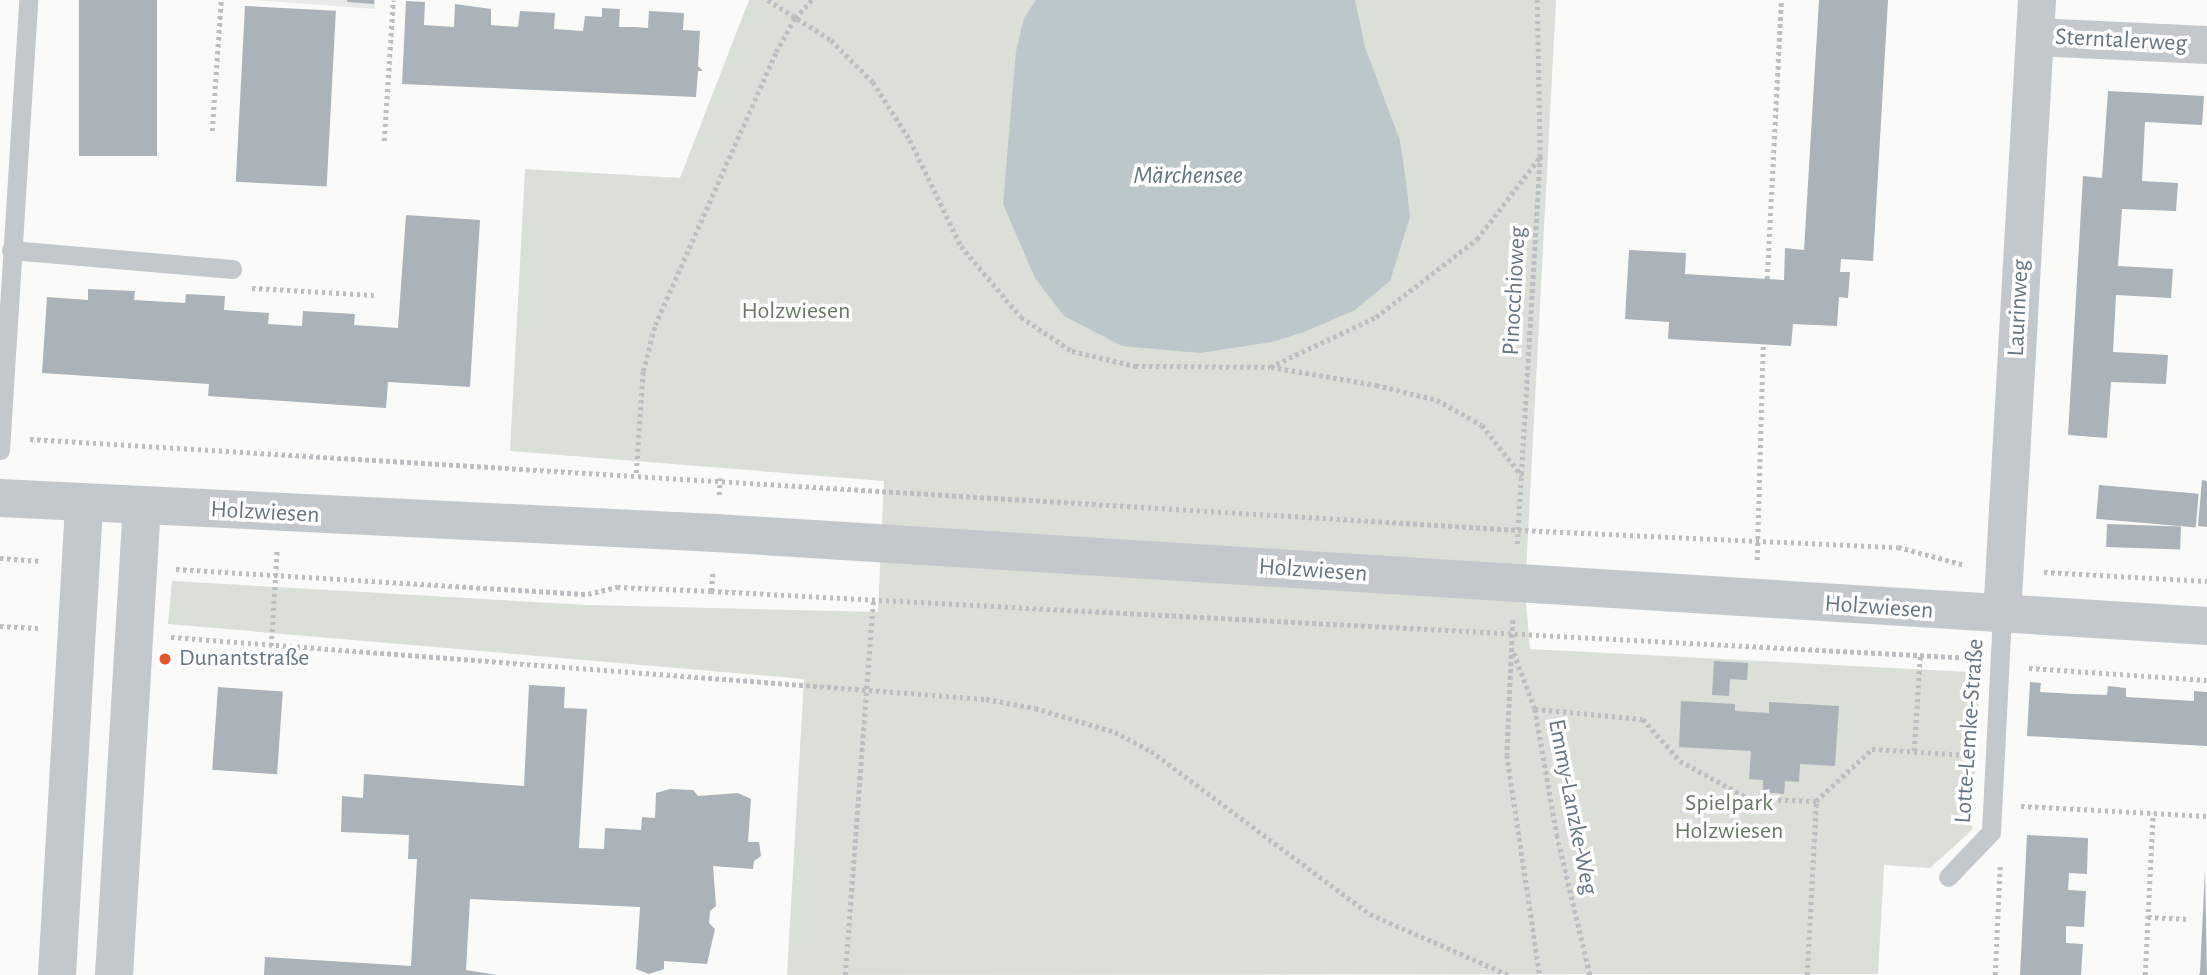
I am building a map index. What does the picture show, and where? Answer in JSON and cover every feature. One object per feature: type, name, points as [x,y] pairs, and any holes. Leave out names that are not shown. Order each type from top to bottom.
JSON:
[{"type":"street","name":"Laurinweg","points":[[2002,616],[2037,0]]},
{"type":"street","name":"Sterntalerweg","points":[[2035,37],[2207,45]]},
{"type":"street","name":"Holzwiesen","points":[[0,498],[279,514],[716,533],[2002,616],[2207,626]]},
{"type":"street","points":[[57,975],[84,503]]},
{"type":"street","points":[[114,975],[142,507]]},
{"type":"lane","points":[[0,450],[28,0]]},
{"type":"lane","points":[[11,250],[232,269]]},
{"type":"lane","name":"Lotte-Lemke-Straße","points":[[1948,877],[1991,832],[2002,616]]},
{"type":"path","points":[[212,131],[221,0]]},
{"type":"path","points":[[384,141],[393,0]]},
{"type":"path","points":[[768,0],[831,40],[873,82],[910,140],[961,246],[1021,317],[1072,351],[1135,366],[1270,367],[1376,385],[1437,400],[1482,425],[1522,477]]},
{"type":"path","points":[[636,474],[643,371],[655,325],[795,18],[813,0]]},
{"type":"path","name":"Pinocchioweg","points":[[1514,583],[1540,157],[1537,0]]},
{"type":"path","points":[[1767,279],[1781,0]]},
{"type":"path","points":[[1270,367],[1376,317],[1424,284],[1486,229],[1540,157]]},
{"type":"path","points":[[232,269],[250,288],[374,295]]},
{"type":"path","points":[[1754,599],[1763,344]]},
{"type":"path","points":[[0,437],[1518,530],[1898,547],[1974,568],[2207,581]]},
{"type":"path","points":[[271,646],[279,514]]},
{"type":"path","points":[[0,558],[80,563]]},
{"type":"path","points":[[138,566],[588,594],[617,587],[1920,654],[2000,659],[2034,669],[2207,680]]},
{"type":"path","points":[[845,975],[873,599]]},
{"type":"path","points":[[134,634],[866,692],[986,699],[1115,732],[1177,766],[1302,866],[1370,914],[1509,975]]},
{"type":"path","name":"Emmy-Lanzke-Weg","points":[[1540,975],[1507,755],[1513,648],[1535,709],[1557,835],[1590,975]]},
{"type":"path","points":[[1914,751],[1920,654]]},
{"type":"path","points":[[1535,709],[1643,719],[1680,761],[1749,799],[1816,801]]},
{"type":"path","points":[[1807,975],[1816,801],[1872,749],[1995,756]]},
{"type":"path","points":[[1993,804],[2207,816]]},
{"type":"path","points":[[2145,975],[2153,813]]},
{"type":"path","points":[[1995,975],[2001,857]]},
{"type":"path","points":[[2148,917],[2186,919]]},
{"type":"shaded area","points":[[253,0],[375,0],[375,9]]},
{"type":"green space","name":"Spielpark Holzwiesen","points":[[749,0],[1556,0],[1525,591],[1530,649],[1969,672],[1980,684],[1972,830],[1930,868],[1884,865],[1878,974],[787,975],[804,679],[168,624],[172,581],[587,605],[878,612],[884,481],[510,451],[525,169],[680,178]]},
{"type":"water","name":"Märchensee","points":[[1036,0],[1355,0],[1365,47],[1400,141],[1406,181],[1410,217],[1390,281],[1355,310],[1304,332],[1272,342],[1200,353],[1122,346],[1064,316],[1035,278],[1003,204],[1016,51],[1024,18]]},
{"type":"building","points":[[79,0],[157,0],[157,156],[79,156]]},
{"type":"building","points":[[374,0],[374,4],[347,2]]},
{"type":"building","points":[[1819,0],[1888,0],[1873,261],[1841,259],[1840,272],[1850,272],[1848,298],[1839,297],[1837,326],[1793,324],[1791,346],[1668,339],[1669,322],[1625,319],[1629,250],[1686,253],[1685,274],[1784,280],[1785,248],[1804,250]]},
{"type":"building","points":[[406,1],[425,2],[424,25],[454,27],[455,4],[491,9],[491,25],[518,27],[520,11],[555,13],[554,29],[583,31],[585,16],[602,17],[602,8],[620,9],[619,27],[648,28],[649,11],[684,13],[683,30],[700,31],[698,66],[703,71],[698,71],[696,97],[402,84]]},
{"type":"building","points":[[245,6],[336,11],[327,187],[236,182]]},
{"type":"building","points":[[2108,91],[2204,96],[2202,125],[2145,122],[2142,181],[2178,183],[2176,211],[2122,209],[2118,266],[2173,269],[2171,298],[2116,295],[2113,352],[2168,355],[2166,384],[2111,382],[2107,438],[2068,435],[2083,176],[2102,178]]},
{"type":"building","points":[[406,215],[480,220],[470,387],[388,382],[386,408],[208,396],[209,384],[42,373],[47,297],[88,300],[88,289],[135,291],[134,300],[185,303],[186,294],[225,296],[224,310],[269,313],[268,324],[302,326],[303,311],[355,314],[354,325],[398,328]]},
{"type":"building","points":[[2202,480],[2207,481],[2207,527],[2198,526]]},
{"type":"building","points":[[2099,485],[2199,494],[2196,528],[2096,519]]},
{"type":"building","points":[[2107,524],[2181,527],[2180,550],[2106,547]]},
{"type":"building","points":[[1714,661],[1748,663],[1747,680],[1730,679],[1729,696],[1712,695]]},
{"type":"building","points":[[2030,682],[2041,683],[2040,692],[2107,695],[2108,686],[2126,688],[2126,697],[2194,701],[2194,691],[2207,692],[2207,746],[2027,736]]},
{"type":"building","points":[[529,685],[565,687],[564,708],[587,709],[579,848],[604,849],[605,828],[641,830],[642,817],[655,818],[656,793],[670,789],[693,790],[698,796],[738,793],[751,799],[748,842],[759,842],[761,856],[754,861],[753,869],[713,866],[716,906],[710,911],[709,923],[715,929],[707,964],[664,961],[664,969],[649,974],[636,969],[640,907],[470,899],[466,970],[497,975],[264,975],[265,957],[411,966],[417,859],[408,859],[409,835],[341,832],[342,796],[363,798],[364,774],[524,786]]},
{"type":"building","points":[[218,687],[283,692],[277,774],[212,770]]},
{"type":"building","points":[[1681,701],[1735,704],[1735,711],[1769,713],[1769,702],[1839,706],[1835,766],[1800,764],[1799,782],[1785,781],[1784,794],[1763,792],[1763,780],[1749,779],[1751,751],[1679,747]]},
{"type":"building","points":[[2027,835],[2088,838],[2087,874],[2069,873],[2068,890],[2086,891],[2084,927],[2066,926],[2066,943],[2083,944],[2081,975],[2020,975]]},
{"type":"building","points":[[2205,870],[2207,975],[2199,975],[2200,972]]},
{"type":"place","name":"Dunantstraße","points":[[165,659]]}]
